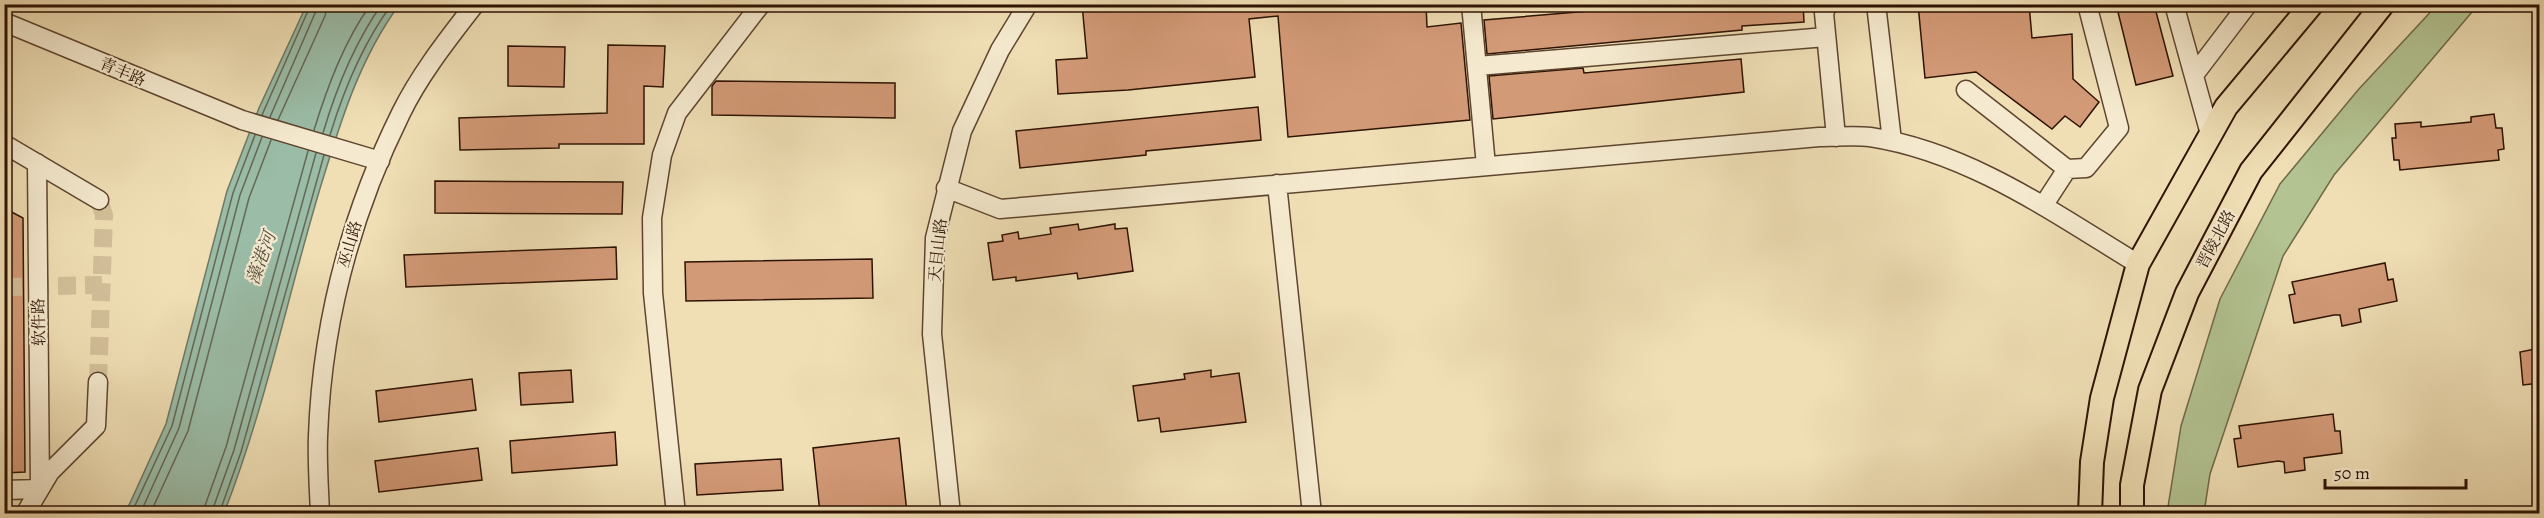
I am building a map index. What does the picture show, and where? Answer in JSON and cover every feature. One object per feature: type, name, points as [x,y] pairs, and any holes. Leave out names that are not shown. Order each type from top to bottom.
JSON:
[{"type":"main road","points":[[2090,513],[2092,462],[2102,398],[2138,264],[2226,107],[2312,4]]},
{"type":"main road","name":"晋陵北路","points":[[2132,513],[2132,485],[2150,390],[2187,293],[2251,171],[2383,4]]},
{"type":"street","name":"巫山路","points":[[320,513],[318,436],[327,340],[339,279],[361,206],[401,112],[435,57],[475,4]]},
{"type":"street","points":[[676,513],[653,293],[652,218],[662,155],[677,113],[761,4]]},
{"type":"street","name":"天目山路","points":[[951,513],[932,334],[935,238],[962,131],[1000,50],[1028,4]]},
{"type":"street","points":[[1471,4],[1486,166]]},
{"type":"street","points":[[1828,4],[1824,13],[1836,137]]},
{"type":"street","points":[[1876,4],[1892,141]]},
{"type":"street","points":[[1965,90],[2067,169],[2086,168],[2119,128],[2087,4]]},
{"type":"street","points":[[2174,4],[2211,134]]},
{"type":"street","points":[[2194,75],[2248,4]]},
{"type":"street","name":"青丰路","points":[[4,22],[242,120],[380,161]]},
{"type":"street","points":[[1477,66],[1826,37]]},
{"type":"street","points":[[946,188],[1000,209],[1486,166],[1867,136],[1914,145],[2008,184],[2138,264]]},
{"type":"street","points":[[4,144],[99,200]]},
{"type":"street","name":"软件路","points":[[36,163],[40,489]]},
{"type":"street","points":[[2043,206],[2067,169]]},
{"type":"street","points":[[1277,184],[1312,513]]},
{"type":"street","points":[[25,513],[50,472],[96,426],[98,382]]},
{"type":"street","points":[[4,490],[40,489]]},
{"type":"shaded area","points":[[2437,5],[2539,5],[2539,11],[2472,12],[2334,175],[2283,256],[2210,474],[2204,513],[2167,513],[2181,426],[2220,299],[2280,184],[2358,90]]},
{"type":"water","name":"藻港河","points":[[307,4],[399,5],[373,46],[353,90],[337,136],[239,473],[224,513],[125,514],[166,424],[227,191],[259,108]]},
{"type":"building","points":[[1082,4],[1426,4],[1427,27],[1461,23],[1470,120],[1288,137],[1278,16],[1249,19],[1255,77],[1128,90],[1058,94],[1056,60],[1087,58]]},
{"type":"building","points":[[1629,4],[1803,4],[1804,22],[1742,26],[1742,30],[1487,54],[1484,20],[1601,10],[1601,7]]},
{"type":"building","points":[[1918,4],[2029,4],[2032,38],[2072,34],[2073,79],[2099,102],[2080,127],[2065,116],[2052,129],[1976,72],[1925,78]]},
{"type":"building","points":[[2116,4],[2154,4],[2173,76],[2136,85]]},
{"type":"building","points":[[608,45],[665,46],[663,87],[644,86],[644,144],[559,144],[559,148],[460,150],[459,118],[607,113]]},
{"type":"building","points":[[508,46],[565,47],[564,87],[508,86]]},
{"type":"building","points":[[1741,59],[1744,92],[1493,119],[1489,76],[1583,68],[1584,73]]},
{"type":"building","points":[[716,81],[895,83],[895,118],[712,115],[712,86]]},
{"type":"building","points":[[1258,107],[1261,140],[1146,151],[1146,155],[1020,168],[1016,131]]},
{"type":"building","points":[[2494,114],[2496,128],[2502,128],[2504,149],[2498,150],[2499,160],[2400,170],[2399,160],[2394,160],[2392,138],[2396,138],[2395,124],[2421,122],[2421,127],[2471,122],[2471,117]]},
{"type":"building","points":[[435,181],[623,182],[622,214],[435,213]]},
{"type":"building","points":[[4,208],[23,218],[25,472],[4,473]]},
{"type":"building","points":[[1078,224],[1079,230],[1115,224],[1115,229],[1127,228],[1133,271],[1078,279],[1077,273],[1016,281],[1016,277],[993,280],[988,243],[1003,241],[1002,235],[1018,232],[1019,239],[1051,234],[1050,228]]},
{"type":"building","points":[[616,247],[617,279],[406,287],[404,255]]},
{"type":"building","points":[[872,259],[873,298],[686,301],[685,262]]},
{"type":"building","points":[[2385,263],[2388,280],[2393,279],[2397,301],[2359,309],[2361,322],[2342,326],[2340,315],[2334,315],[2294,323],[2289,295],[2295,294],[2292,282]]},
{"type":"building","points":[[2540,348],[2540,383],[2523,385],[2520,352]]},
{"type":"building","points":[[571,370],[573,402],[521,405],[519,373]]},
{"type":"building","points":[[1211,370],[1211,377],[1239,373],[1246,422],[1161,432],[1159,418],[1138,421],[1133,386],[1185,379],[1184,374]]},
{"type":"building","points":[[472,379],[476,410],[379,422],[376,391]]},
{"type":"building","points":[[2333,414],[2335,431],[2340,431],[2342,453],[2304,458],[2305,470],[2285,473],[2284,462],[2278,461],[2238,467],[2234,439],[2241,438],[2239,426]]},
{"type":"building","points":[[615,432],[617,465],[512,473],[510,441]]},
{"type":"building","points":[[899,438],[907,513],[820,513],[813,448]]},
{"type":"building","points":[[478,448],[482,480],[379,492],[375,461]]},
{"type":"building","points":[[781,459],[783,490],[697,495],[695,464]]},
{"type":"tunnel","points":[[98,382],[104,215],[99,200]]},
{"type":"tunnel","points":[[4,287],[102,285]]}]
